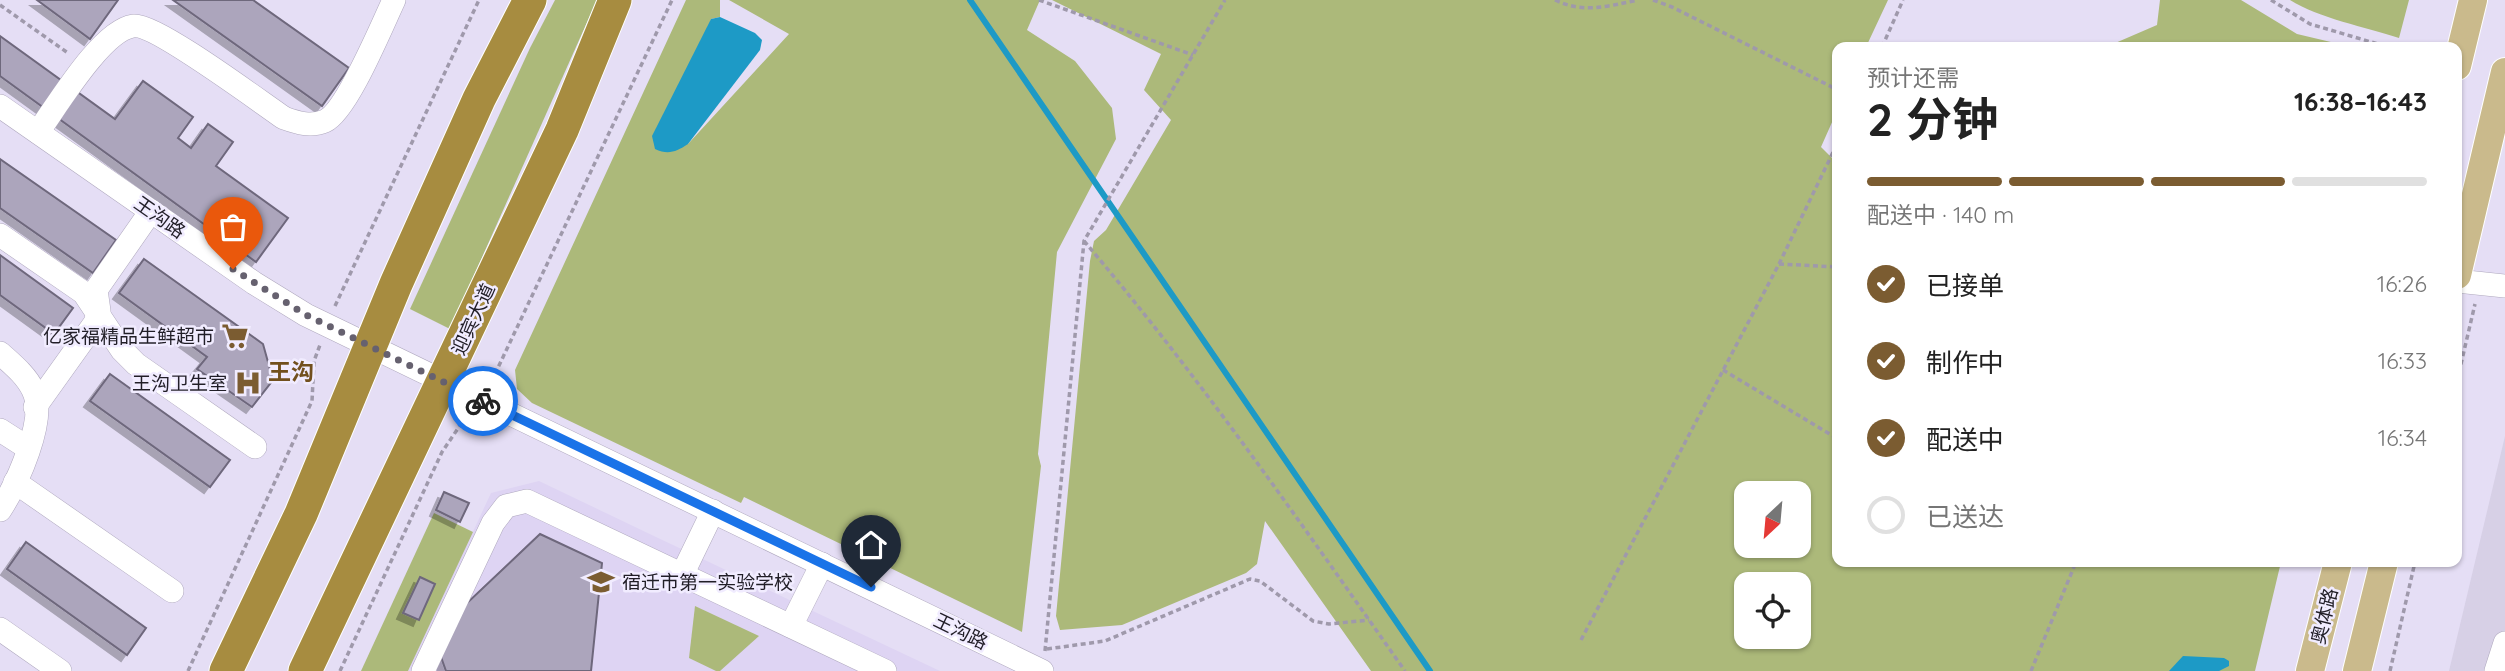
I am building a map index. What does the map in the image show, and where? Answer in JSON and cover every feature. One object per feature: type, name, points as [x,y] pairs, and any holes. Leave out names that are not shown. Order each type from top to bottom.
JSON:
[{"type":"highway","points":[[226,671],[301,514],[479,99],[530,0]]},
{"type":"highway","name":"迎宾大道","points":[[305,671],[562,130],[615,0]]},
{"type":"main road","points":[[479,99],[520,0]]},
{"type":"main road","points":[[562,130],[629,0]]},
{"type":"main road","points":[[2462,45],[2473,0]]},
{"type":"main road","points":[[2462,254],[2505,72]]},
{"type":"main road","name":"奥体路","points":[[2310,671],[2337,567]]},
{"type":"main road","points":[[2357,671],[2383,567]]},
{"type":"street","points":[[38,132],[105,43],[134,26],[145,27],[166,38],[284,118],[314,124],[336,115],[344,104],[394,0]]},
{"type":"street","name":"王沟路","points":[[0,106],[282,302],[822,564],[1043,663]]},
{"type":"street","points":[[35,407],[95,323],[99,311],[96,290],[151,211]]},
{"type":"street","points":[[0,235],[84,293],[99,311],[122,350],[136,364],[256,447]]},
{"type":"street","points":[[2462,282],[2505,286]]},
{"type":"street","points":[[0,353],[21,372],[35,392],[35,423],[28,448],[15,482],[0,510]]},
{"type":"street","points":[[0,430],[28,448]]},
{"type":"street","points":[[15,482],[172,591]]},
{"type":"street","points":[[423,671],[493,523],[506,506],[527,501],[549,523],[682,575],[886,671]]},
{"type":"street","points":[[682,575],[713,511]]},
{"type":"street","points":[[791,626],[822,564]]},
{"type":"street","points":[[0,629],[60,671]]},
{"type":"street","points":[[2496,671],[2505,643]]},
{"type":"path","points":[[495,374],[672,0]]},
{"type":"path","points":[[1039,0],[1193,55]]},
{"type":"path","points":[[1225,0],[1084,241],[1075,311],[1043,663],[1104,641],[1250,579],[1260,581],[1313,621],[1329,624],[1369,620]]},
{"type":"path","points":[[1555,0],[1574,8],[1595,9],[1638,0]]},
{"type":"path","points":[[1653,0],[1832,87]]},
{"type":"path","points":[[1884,42],[1903,0]]},
{"type":"path","points":[[2271,0],[2310,24],[2371,42]]},
{"type":"path","points":[[0,5],[87,66]]},
{"type":"path","points":[[1581,640],[1779,264],[1832,154]]},
{"type":"path","points":[[1084,241],[1141,308],[1405,671]]},
{"type":"path","points":[[1779,264],[1832,267]]},
{"type":"path","points":[[1723,370],[1832,435]]},
{"type":"path","points":[[340,671],[442,452],[463,421]]},
{"type":"path","points":[[2031,671],[2074,567]]},
{"type":"path","points":[[2390,671],[2414,567]]},
{"type":"shaded area","points":[[2505,436],[2505,671],[2449,671]]},
{"type":"shaded area","name":"宿迁市第一实验学校","points":[[539,481],[940,671],[408,671],[491,493]]},
{"type":"green space","points":[[555,0],[597,0],[450,329],[410,309],[530,48]]},
{"type":"green space","points":[[686,0],[720,0],[720,17],[711,19],[688,144],[789,34],[729,0],[1040,0],[1027,30],[1075,61],[1112,108],[1116,139],[1057,252],[1038,454],[1041,466],[1022,632],[744,497],[741,503],[532,403],[517,389],[515,370]]},
{"type":"green space","points":[[1052,0],[1888,0],[1868,42],[1832,42],[1832,122],[1821,147],[1832,158],[1832,567],[2280,567],[2255,671],[1371,671],[1265,521],[1257,564],[1246,573],[1122,625],[1060,630],[1056,616],[1094,241],[1106,230],[1171,120],[1144,90],[1161,54]]},
{"type":"green space","points":[[2160,0],[2241,0],[2297,34],[2331,42],[2118,42],[2157,25]]},
{"type":"green space","points":[[2290,0],[2409,0],[2399,38],[2328,17]]},
{"type":"green space","points":[[434,513],[473,532],[408,671],[361,671]]},
{"type":"green space","points":[[695,606],[759,636],[720,671],[716,671],[689,658]]},
{"type":"water","points":[[720,17],[755,33],[762,40],[760,50],[688,144],[672,152],[655,149],[652,136],[711,19]]},
{"type":"water","points":[[2183,656],[2224,658],[2229,661],[2229,666],[2219,671],[2169,671]]},
{"type":"building","points":[[37,0],[118,0],[90,39]]},
{"type":"building","points":[[173,0],[253,0],[349,68],[322,106]]},
{"type":"building","points":[[0,36],[115,119],[143,81],[193,117],[178,138],[191,148],[208,124],[233,142],[216,166],[288,218],[256,262],[0,76]]},
{"type":"building","points":[[0,159],[116,240],[93,273],[0,208]]},
{"type":"building","points":[[0,255],[73,308],[54,334],[0,295]]},
{"type":"building","points":[[144,259],[263,344],[273,380],[252,407],[197,369],[207,357],[119,293]]},
{"type":"building","points":[[110,374],[230,460],[210,487],[90,401]]},
{"type":"building","points":[[444,492],[469,503],[460,522],[436,510]]},
{"type":"building","points":[[540,534],[602,563],[591,671],[446,671],[441,657],[466,604]]},
{"type":"building","points":[[26,542],[146,628],[127,655],[7,569]]},
{"type":"building","points":[[420,577],[435,584],[419,620],[403,613]]},
{"type":"waterway","points":[[970,0],[1430,671]]},
{"type":"way so far","points":[[233,269],[306,315],[483,401]]},
{"type":"place","name":"亿家福精品生鲜超市","points":[[235,336]]},
{"type":"place","name":"王沟卫生室","points":[[248,383]]},
{"type":"place","name":"宿迁市第一实验学校","points":[[601,582]]},
{"type":"district","name":"王沟","points":[[291,371]]},
{"type":"route","points":[[483,401],[871,587]]}]
